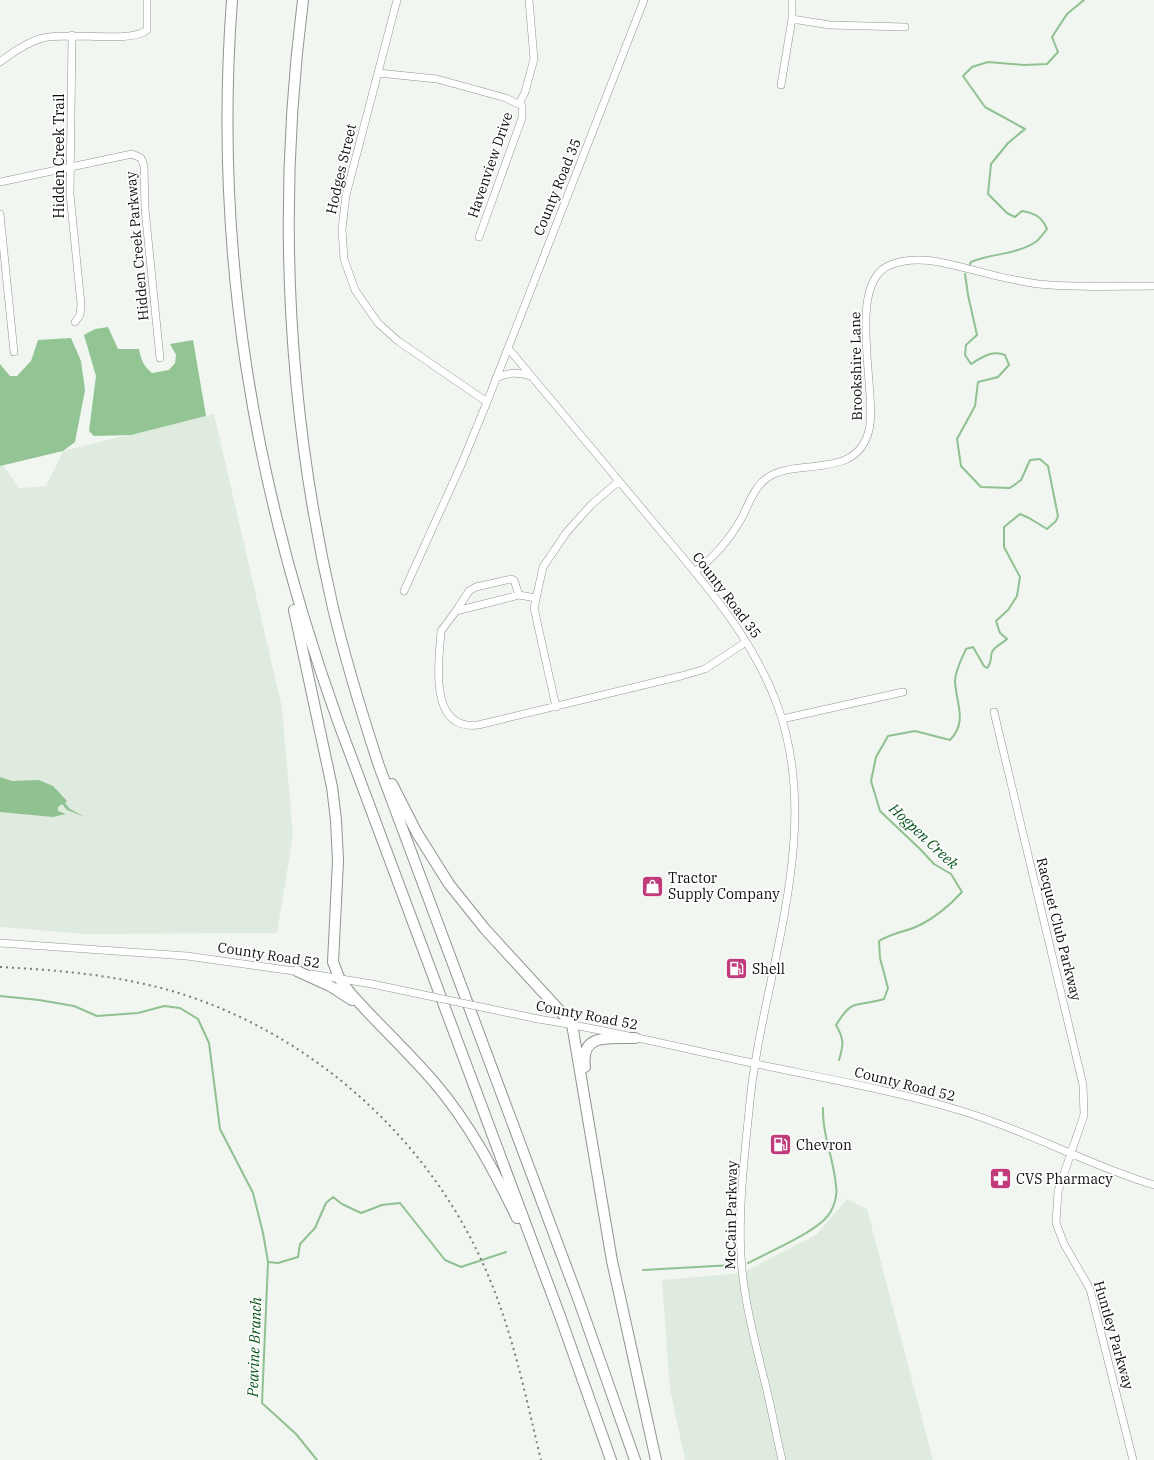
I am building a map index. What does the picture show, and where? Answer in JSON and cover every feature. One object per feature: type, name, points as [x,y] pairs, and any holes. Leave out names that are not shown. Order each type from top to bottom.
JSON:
[{"type":"highway","points":[[232,0],[228,108],[229,190],[237,299],[250,398],[332,787],[338,861],[333,962],[340,980],[362,1006],[434,1082],[467,1127],[504,1190],[548,1285]]},
{"type":"highway","points":[[303,0],[292,100],[288,189],[293,344],[299,412],[315,521],[333,608],[360,709],[403,832],[579,1301],[635,1460]]},
{"type":"highway","points":[[270,496],[290,577],[321,675],[548,1285],[611,1460]]},
{"type":"highway","points":[[360,709],[398,797],[423,844],[442,873],[485,929],[572,1024],[612,1261],[656,1460]]},
{"type":"highway","points":[[297,971],[330,986],[362,1006]]},
{"type":"highway","points":[[591,1131],[584,1060],[586,1047],[593,1041],[635,1038]]},
{"type":"street","points":[[0,62],[19,48],[44,38],[72,35],[122,37],[143,34],[147,30],[147,0]]},
{"type":"street","name":"Hodges Street","points":[[397,0],[343,208],[342,239],[346,270],[359,298],[386,331],[487,402]]},
{"type":"street","name":"Havenview Drive","points":[[519,104],[525,92],[534,59],[529,0]]},
{"type":"street","name":"County Road 35","points":[[644,0],[508,348],[695,572],[733,621],[763,671],[782,719],[788,740],[793,774],[793,840],[783,925],[754,1063]]},
{"type":"street","points":[[781,85],[792,19],[792,0]]},
{"type":"street","points":[[792,19],[830,25],[905,27]]},
{"type":"street","name":"Hidden Creek Trail","points":[[72,35],[70,167],[71,203],[81,304],[80,315],[75,322]]},
{"type":"street","name":"Havenview Drive","points":[[378,73],[437,79],[506,98],[519,104],[523,108],[522,118],[479,237]]},
{"type":"street","name":"Hidden Creek Parkway","points":[[0,182],[132,154],[142,160],[145,209],[160,358]]},
{"type":"street","points":[[0,214],[14,352]]},
{"type":"street","name":"Brookshire Lane","points":[[695,572],[707,562],[727,539],[740,520],[758,487],[768,477],[785,471],[834,463],[852,456],[861,448],[866,440],[870,421],[866,354],[866,318],[869,298],[875,279],[884,268],[896,263],[926,260],[1040,284],[1154,286]]},
{"type":"street","points":[[404,591],[462,463],[508,348]]},
{"type":"street","points":[[496,378],[505,374],[514,373],[531,376]]},
{"type":"street","points":[[556,707],[534,608],[543,567],[566,533],[591,505],[619,481]]},
{"type":"street","points":[[519,595],[514,580],[511,579],[476,587],[469,591],[442,631],[437,682],[443,704],[451,717],[460,724],[471,726],[682,676],[705,669],[746,642]]},
{"type":"street","points":[[456,611],[519,595],[536,598]]},
{"type":"street","points":[[782,719],[903,692]]},
{"type":"street","name":"Racquet Club Parkway","points":[[994,712],[1084,1085],[1084,1115],[1070,1152]]},
{"type":"street","name":"County Road 52","points":[[0,943],[187,956],[297,971],[340,980],[372,984],[538,1019],[572,1024],[876,1089],[962,1111],[1023,1133],[1107,1169],[1154,1185]]},
{"type":"street","name":"McCain Parkway","points":[[754,1063],[749,1111],[741,1228],[742,1273],[749,1312],[782,1460]]},
{"type":"street","name":"Huntley Parkway","points":[[1070,1152],[1058,1191],[1056,1223],[1064,1244],[1090,1289],[1133,1460]]},
{"type":"shaded area","points":[[108,327],[118,349],[139,349],[146,368],[152,373],[169,370],[175,363],[176,355],[170,344],[193,340],[206,416],[131,435],[94,436],[89,431],[96,376],[84,335],[95,329]]},
{"type":"shaded area","points":[[71,338],[81,361],[85,390],[75,442],[63,451],[0,466],[0,364],[10,376],[17,376],[31,361],[38,340]]},
{"type":"shaded area","points":[[214,414],[282,708],[293,835],[277,933],[85,934],[0,927],[0,466],[3,465],[19,488],[46,486],[63,451]]},
{"type":"shaded area","points":[[0,777],[12,781],[39,780],[53,786],[67,801],[65,803],[70,809],[85,817],[67,810],[62,804],[58,807],[58,811],[66,814],[53,817],[0,812]]},
{"type":"shaded area","points":[[847,1199],[867,1209],[933,1460],[685,1460],[670,1389],[662,1280],[742,1273],[816,1235]]},
{"type":"waterway","name":"Hogpen Creek","points":[[970,264],[971,262],[979,259],[1029,246],[1037,241],[1047,229],[1043,221],[1034,214],[1022,211],[1015,217],[1007,213],[988,194],[991,164],[1008,143],[1025,129],[985,107],[963,76],[972,67],[988,62],[1024,65],[1047,64],[1058,52],[1052,37],[1067,14],[1084,0]]},
{"type":"waterway","name":"Hogpen Creek","points":[[839,1060],[842,1050],[842,1042],[841,1034],[836,1025],[842,1016],[847,1010],[856,1004],[875,1002],[884,999],[888,988],[880,958],[879,941],[926,922],[953,902],[962,892],[951,874],[934,864],[880,811],[871,781],[876,757],[888,736],[915,731],[950,740],[959,726],[960,712],[955,677],[966,649],[973,647],[984,666],[987,668],[990,664],[993,650],[1007,639],[1000,633],[996,621],[1008,610],[1017,596],[1020,577],[1004,547],[1004,527],[1020,514],[1047,529],[1056,521],[1058,516],[1048,466],[1040,459],[1030,460],[1021,480],[1010,488],[981,487],[961,466],[957,439],[975,406],[978,382],[998,377],[1009,365],[1005,355],[996,353],[987,355],[971,364],[965,355],[966,345],[977,335],[965,274]]},
{"type":"waterway","name":"Hogpen Creek","points":[[0,996],[39,1000],[74,1006],[97,1016],[138,1013],[164,1006],[180,1008],[198,1019],[209,1043],[220,1129],[253,1193],[263,1233],[268,1262],[278,1263],[298,1257],[300,1244],[315,1228],[326,1203],[333,1197],[342,1204],[361,1213],[382,1205],[400,1203],[445,1260],[461,1267],[506,1252]]},
{"type":"waterway","name":"Hogpen Creek","points":[[748,1263],[809,1231],[825,1219],[833,1208],[836,1199],[835,1176],[824,1128],[823,1108]]},
{"type":"waterway","name":"Peavine Branch","points":[[268,1262],[262,1403],[296,1434],[317,1460]]},
{"type":"waterway","name":"Hogpen Creek","points":[[643,1270],[733,1265]]},
{"type":"railway","points":[[0,967],[87,974],[151,985],[172,991],[222,1009],[270,1033],[315,1061],[358,1095],[396,1132],[430,1174],[460,1218],[494,1289],[510,1337],[541,1460]]},
{"type":"place","name":"Tractor Supply Company","points":[[652,886]]},
{"type":"place","name":"Shell","points":[[736,969]]},
{"type":"place","name":"Chevron","points":[[780,1145]]},
{"type":"place","name":"CVS Pharmacy","points":[[1000,1179]]}]
